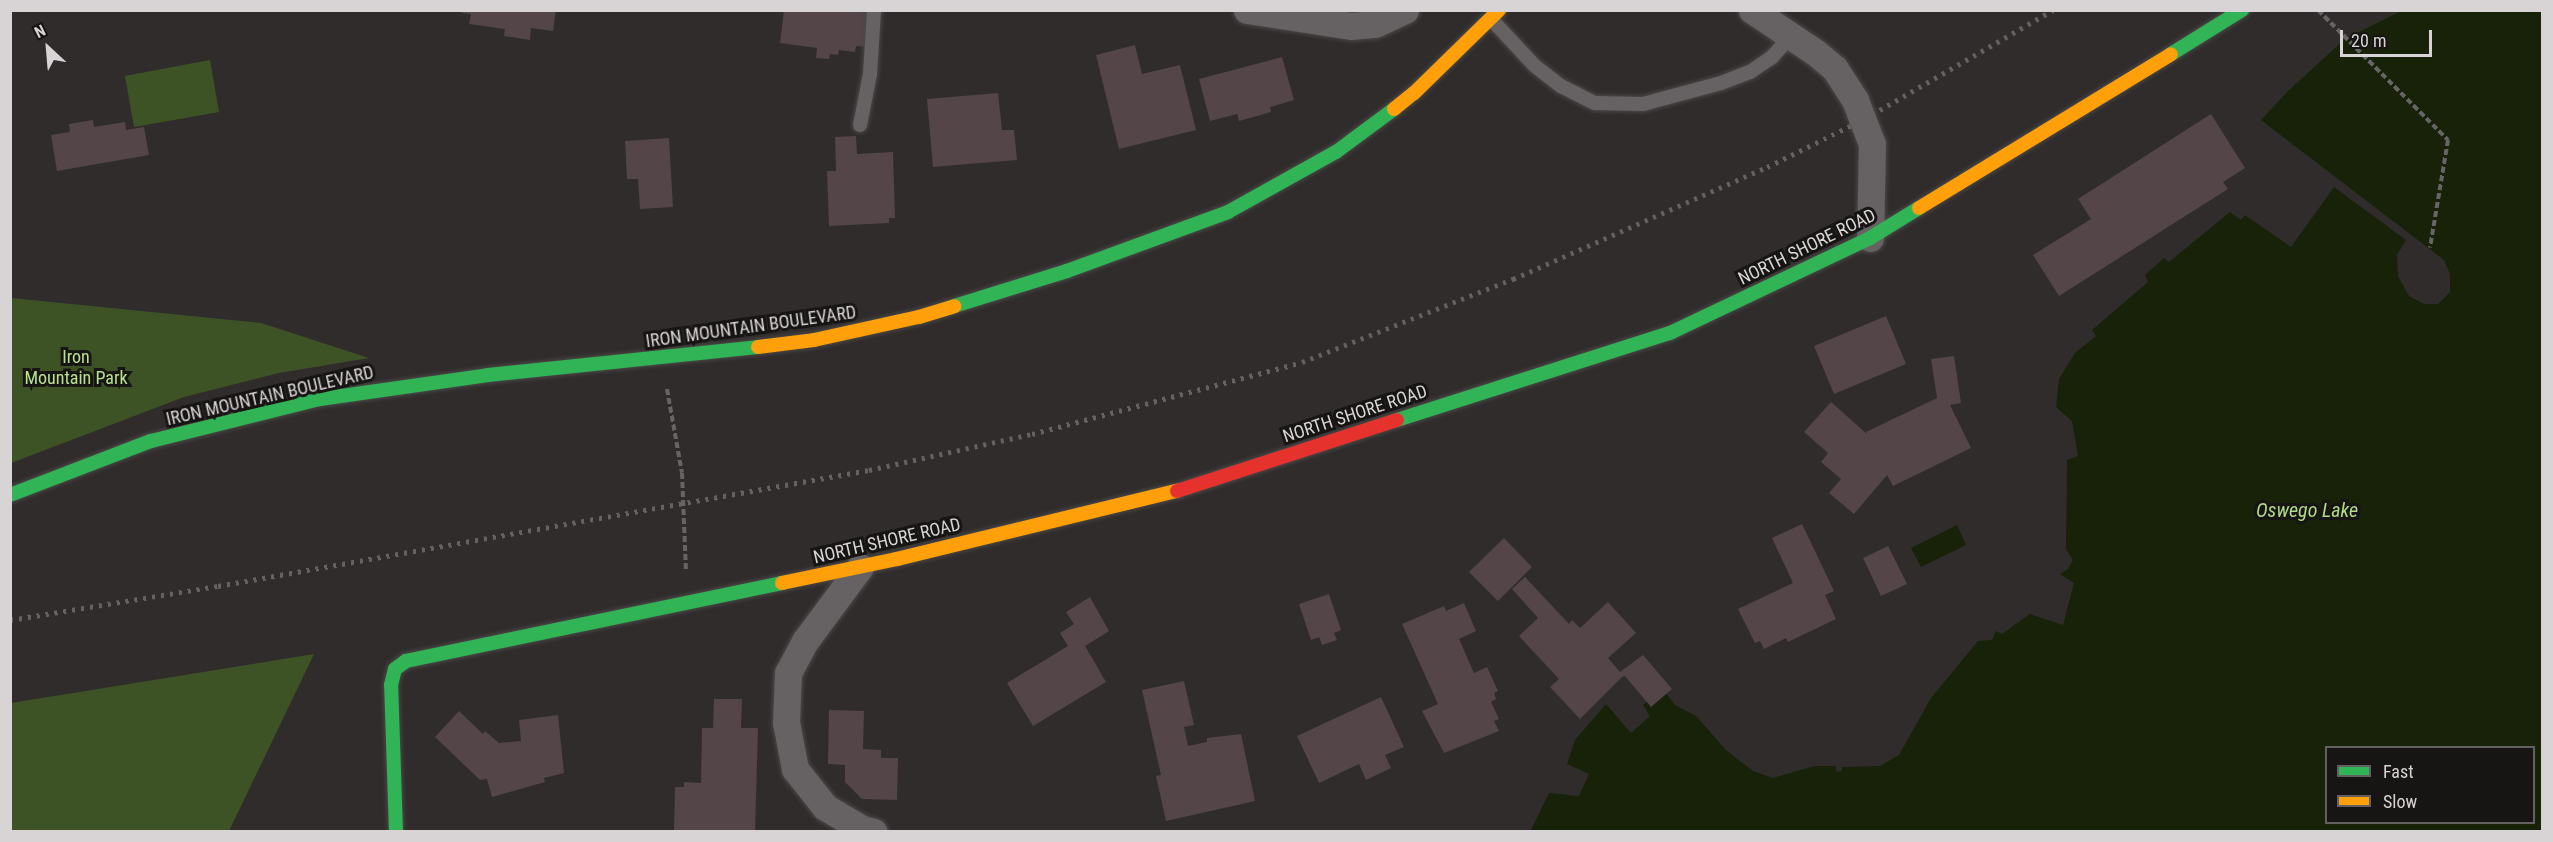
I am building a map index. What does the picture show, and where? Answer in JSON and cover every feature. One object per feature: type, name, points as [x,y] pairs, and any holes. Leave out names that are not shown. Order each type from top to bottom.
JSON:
[{"type":"street","points":[[1247,10],[1351,26],[1375,24],[1405,10]]},
{"type":"street","points":[[1752,10],[1835,69],[1864,119],[1872,144],[1870,238]]},
{"type":"street","name":"NORTH SHORE ROAD","points":[[396,831],[391,685],[395,669],[406,661],[860,567],[1176,490],[1670,333],[1870,238],[2242,10]]},
{"type":"street","name":"IRON MOUNTAIN BOULEVARD","points":[[10,495],[151,441],[228,420],[320,399],[488,375],[814,340],[919,317],[1127,251],[1228,212],[1336,152],[1389,114],[1464,47],[1495,15]]},
{"type":"street","points":[[860,567],[805,641],[789,672],[786,722],[795,769],[825,807],[862,829],[874,831]]},
{"type":"lane","points":[[860,125],[870,74],[874,10]]},
{"type":"lane","points":[[1495,15],[1535,66],[1561,86],[1595,104],[1643,104],[1721,83],[1750,72],[1772,57],[1791,36]]},
{"type":"path","points":[[2318,10],[2448,140],[2430,247]]},
{"type":"path","points":[[662,358],[682,473],[687,602]]},
{"type":"green space","points":[[210,60],[219,112],[134,127],[125,76]]},
{"type":"green space","name":"Iron Mountain Park","points":[[11,298],[261,323],[369,358],[279,373],[184,397],[11,463]]},
{"type":"green space","points":[[314,654],[229,831],[11,831],[11,703]]},
{"type":"water","name":"Oswego Lake","points":[[2401,11],[2542,11],[2542,831],[1530,832],[1549,793],[1579,796],[1589,774],[1567,764],[1575,740],[1606,704],[1631,733],[1650,716],[1643,705],[1663,689],[1675,705],[1696,716],[1727,751],[1753,771],[1773,778],[1815,766],[1836,766],[1836,772],[1842,771],[1842,767],[1880,766],[1899,755],[1931,698],[1978,641],[1992,640],[1996,631],[2002,634],[2030,614],[2063,625],[2074,583],[2060,574],[2068,569],[2073,560],[2066,549],[2067,460],[2078,456],[2072,421],[2056,407],[2059,379],[2075,353],[2096,336],[2092,330],[2148,282],[2145,275],[2164,258],[2169,262],[2230,212],[2241,220],[2245,215],[2291,247],[2334,187],[2406,240],[2397,255],[2398,276],[2409,296],[2424,304],[2438,304],[2450,292],[2450,274],[2444,260],[2261,120],[2288,91],[2345,39]]},
{"type":"water","points":[[1957,525],[1966,545],[1921,567],[1911,548]]},
{"type":"building","points":[[462,10],[556,10],[553,31],[531,28],[530,40],[504,36],[505,29],[469,24],[471,14],[462,13]]},
{"type":"building","points":[[784,10],[869,10],[865,47],[856,46],[855,52],[839,50],[838,55],[830,54],[829,59],[816,58],[817,48],[780,43]]},
{"type":"building","points":[[1135,45],[1142,74],[1180,65],[1196,130],[1119,149],[1096,55]]},
{"type":"building","points":[[1282,57],[1294,100],[1270,107],[1271,112],[1239,121],[1237,114],[1210,121],[1199,79]]},
{"type":"building","points":[[998,93],[1002,130],[1014,130],[1017,160],[933,167],[927,99]]},
{"type":"building","points":[[2211,114],[2245,168],[2223,182],[2228,189],[2059,296],[2033,255],[2091,219],[2078,199]]},
{"type":"building","points":[[93,120],[94,127],[125,122],[126,130],[144,127],[149,155],[57,171],[51,135],[70,132],[69,124]]},
{"type":"building","points":[[856,136],[857,154],[893,152],[895,218],[889,218],[889,223],[829,226],[827,171],[836,171],[835,137]]},
{"type":"building","points":[[669,138],[673,207],[640,209],[638,179],[627,179],[625,141]]},
{"type":"building","points":[[1886,316],[1906,364],[1834,394],[1814,346]]},
{"type":"building","points":[[1954,356],[1961,403],[1950,405],[1971,448],[1893,486],[1887,475],[1854,514],[1829,493],[1841,479],[1821,462],[1828,453],[1804,432],[1831,402],[1867,434],[1866,432],[1937,398],[1931,359]]},
{"type":"building","points":[[1802,524],[1834,591],[1825,595],[1836,619],[1788,642],[1786,638],[1764,649],[1760,641],[1755,643],[1738,609],[1793,583],[1772,538]]},
{"type":"building","points":[[1504,538],[1532,567],[1498,601],[1469,572]]},
{"type":"building","points":[[1888,546],[1907,584],[1881,596],[1863,558]]},
{"type":"building","points":[[1525,577],[1569,624],[1572,620],[1580,628],[1608,602],[1636,633],[1608,658],[1620,672],[1643,655],[1672,689],[1651,707],[1625,676],[1580,719],[1550,687],[1559,679],[1519,636],[1538,618],[1512,589]]},
{"type":"building","points":[[1329,594],[1341,630],[1334,633],[1337,640],[1322,645],[1319,637],[1311,640],[1299,604]]},
{"type":"building","points":[[1090,597],[1109,631],[1085,646],[1106,682],[1033,726],[1007,683],[1068,646],[1060,633],[1074,624],[1066,612]]},
{"type":"building","points":[[1464,603],[1476,631],[1459,639],[1474,673],[1487,667],[1498,691],[1494,693],[1496,699],[1491,702],[1499,719],[1494,721],[1499,731],[1444,753],[1422,711],[1438,704],[1402,624],[1444,606],[1446,611]]},
{"type":"building","points":[[1184,681],[1194,725],[1184,727],[1188,746],[1207,742],[1207,738],[1241,734],[1255,801],[1166,821],[1156,776],[1161,775],[1142,690]]},
{"type":"building","points":[[1381,697],[1404,747],[1385,755],[1391,768],[1366,780],[1359,764],[1319,783],[1297,736]]},
{"type":"building","points":[[714,699],[742,699],[741,728],[758,728],[755,832],[674,832],[675,787],[684,787],[684,782],[701,783],[702,728],[713,728]]},
{"type":"building","points":[[829,710],[864,711],[863,749],[881,750],[881,758],[898,758],[897,800],[862,799],[845,782],[845,765],[828,764]]},
{"type":"building","points":[[459,711],[483,734],[485,731],[499,743],[521,741],[519,720],[558,715],[564,773],[544,778],[545,782],[492,797],[487,779],[480,780],[435,737]]},
{"type":"railway","points":[[10,620],[218,586],[869,470],[1032,434],[1302,362],[1513,279],[1767,167],[1864,119],[2053,10]]},
{"type":"traffic: fast","points":[[2171,54],[2242,10]]},
{"type":"traffic: fast","points":[[954,306],[1067,271],[1228,212],[1336,152],[1394,109]]},
{"type":"traffic: fast","points":[[1397,420],[1670,333],[1870,238],[1919,208]]},
{"type":"traffic: fast","points":[[10,495],[151,441],[320,399],[488,375],[758,347]]},
{"type":"traffic: fast","points":[[396,832],[391,685],[395,669],[406,661],[782,583]]},
{"type":"traffic: slow","points":[[1394,109],[1414,93],[1499,10]]},
{"type":"traffic: slow","points":[[1919,208],[2171,54]]},
{"type":"traffic: slow","points":[[758,347],[814,340],[919,317],[954,306]]},
{"type":"traffic: slow","points":[[782,583],[897,559],[1177,491]]},
{"type":"traffic: jam","points":[[1177,491],[1397,420]]}]
